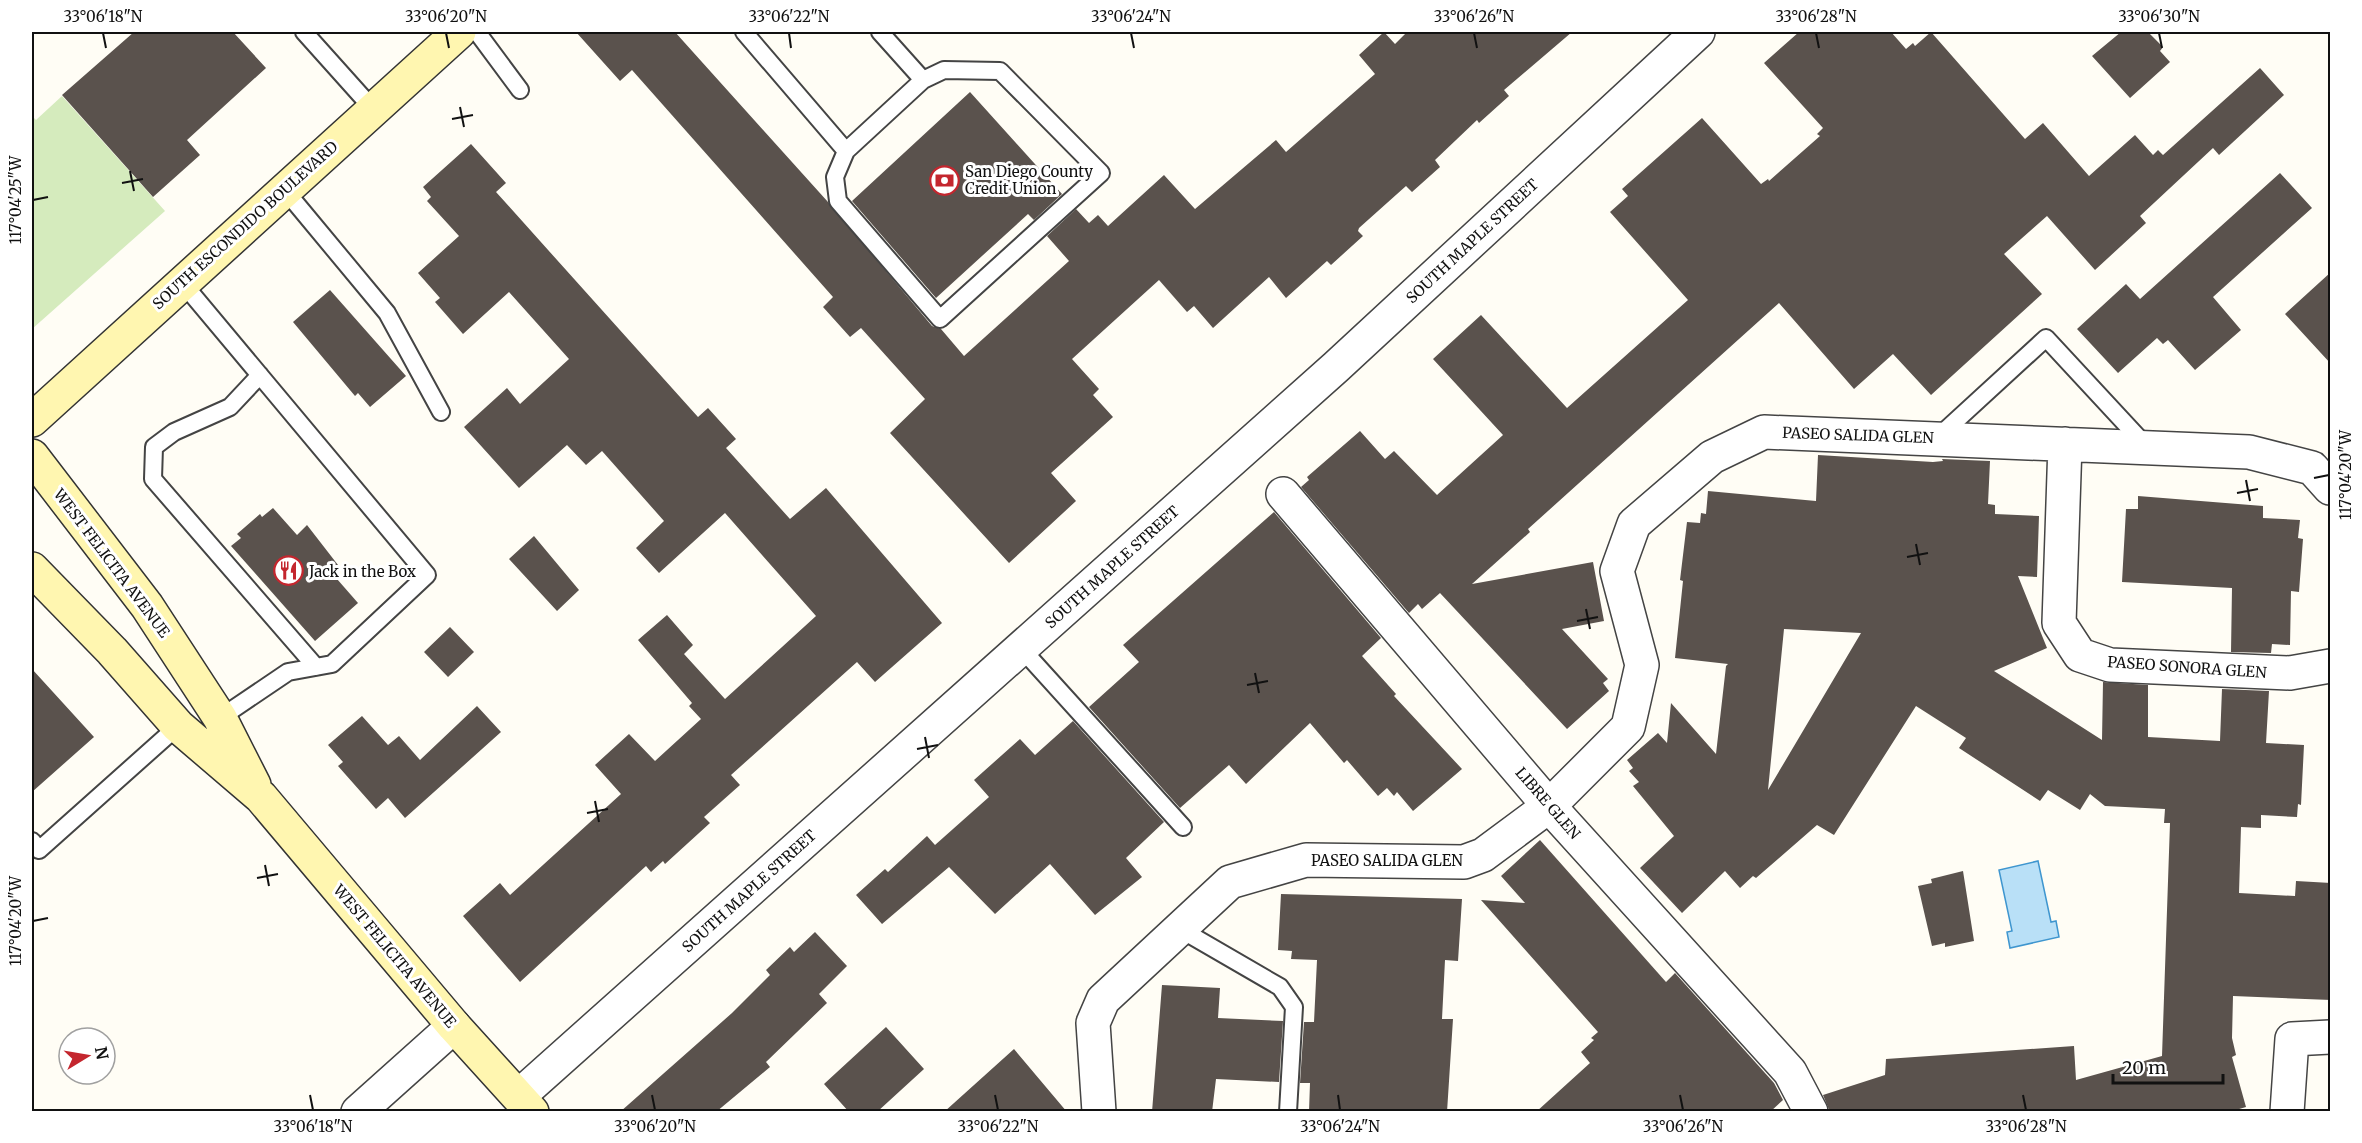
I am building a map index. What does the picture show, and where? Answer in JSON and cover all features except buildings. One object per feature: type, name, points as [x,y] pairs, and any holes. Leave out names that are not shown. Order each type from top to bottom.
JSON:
[{"type":"main road","name":"SOUTH ESCONDIDO BOULEVARD","points":[[32,420],[181,281],[459,32]]},
{"type":"main road","name":"WEST FELICITA AVENUE","points":[[32,456],[147,606],[220,718],[261,797]]},
{"type":"main road","name":"WEST FELICITA AVENUE","points":[[37,585],[112,651],[178,726],[261,797],[454,1026],[525,1104]]},
{"type":"street","name":"SOUTH MAPLE STREET","points":[[525,1104],[1021,648],[1336,367],[1698,32]]},
{"type":"street","name":"PASEO SALIDA GLEN","points":[[1099,1112],[1093,1023],[1103,1000],[1230,882],[1306,860],[1464,862],[1483,855],[1549,806],[1628,727],[1642,665],[1617,571],[1634,524],[1712,457],[1764,432],[2249,452],[2312,468],[2331,488]]},
{"type":"street","name":"PASEO SONORA GLEN","points":[[2065,444],[2059,623],[2080,655],[2110,665],[2290,673],[2331,666]]},
{"type":"street","name":"LIBRE GLEN","points":[[1283,494],[1549,806],[1790,1072],[1811,1112]]},
{"type":"street","points":[[358,1112],[454,1026]]},
{"type":"street","points":[[2287,1112],[2292,1039],[2331,1037]]},
{"type":"lane","points":[[304,32],[374,109]]},
{"type":"lane","points":[[477,32],[520,90]]},
{"type":"lane","points":[[744,32],[846,151]]},
{"type":"lane","points":[[880,32],[923,80]]},
{"type":"lane","points":[[944,70],[1000,70],[1101,173],[940,319],[838,201],[835,177],[846,151],[923,80],[944,70]]},
{"type":"lane","points":[[284,189],[387,313],[441,412]]},
{"type":"lane","points":[[181,281],[427,575],[332,664],[288,672],[220,718]]},
{"type":"lane","points":[[1936,439],[2046,338],[2148,448]]},
{"type":"lane","points":[[260,375],[230,406],[174,432],[154,447],[153,478],[316,667]]},
{"type":"lane","points":[[1021,648],[1183,827]]},
{"type":"lane","points":[[32,841],[39,850],[178,726]]},
{"type":"lane","points":[[1180,929],[1280,987],[1294,1007],[1288,1112]]},
{"type":"green space","points":[[62,96],[165,211],[32,329],[32,116],[36,120]]},
{"type":"water","points":[[2038,861],[2051,922],[2056,921],[2059,937],[2010,948],[2007,932],[2012,931],[1999,870]]},
{"type":"place","name":"San Diego County Credit Union","points":[[944,180]]},
{"type":"place","name":"Jack in the Box","points":[[288,571]]}]
